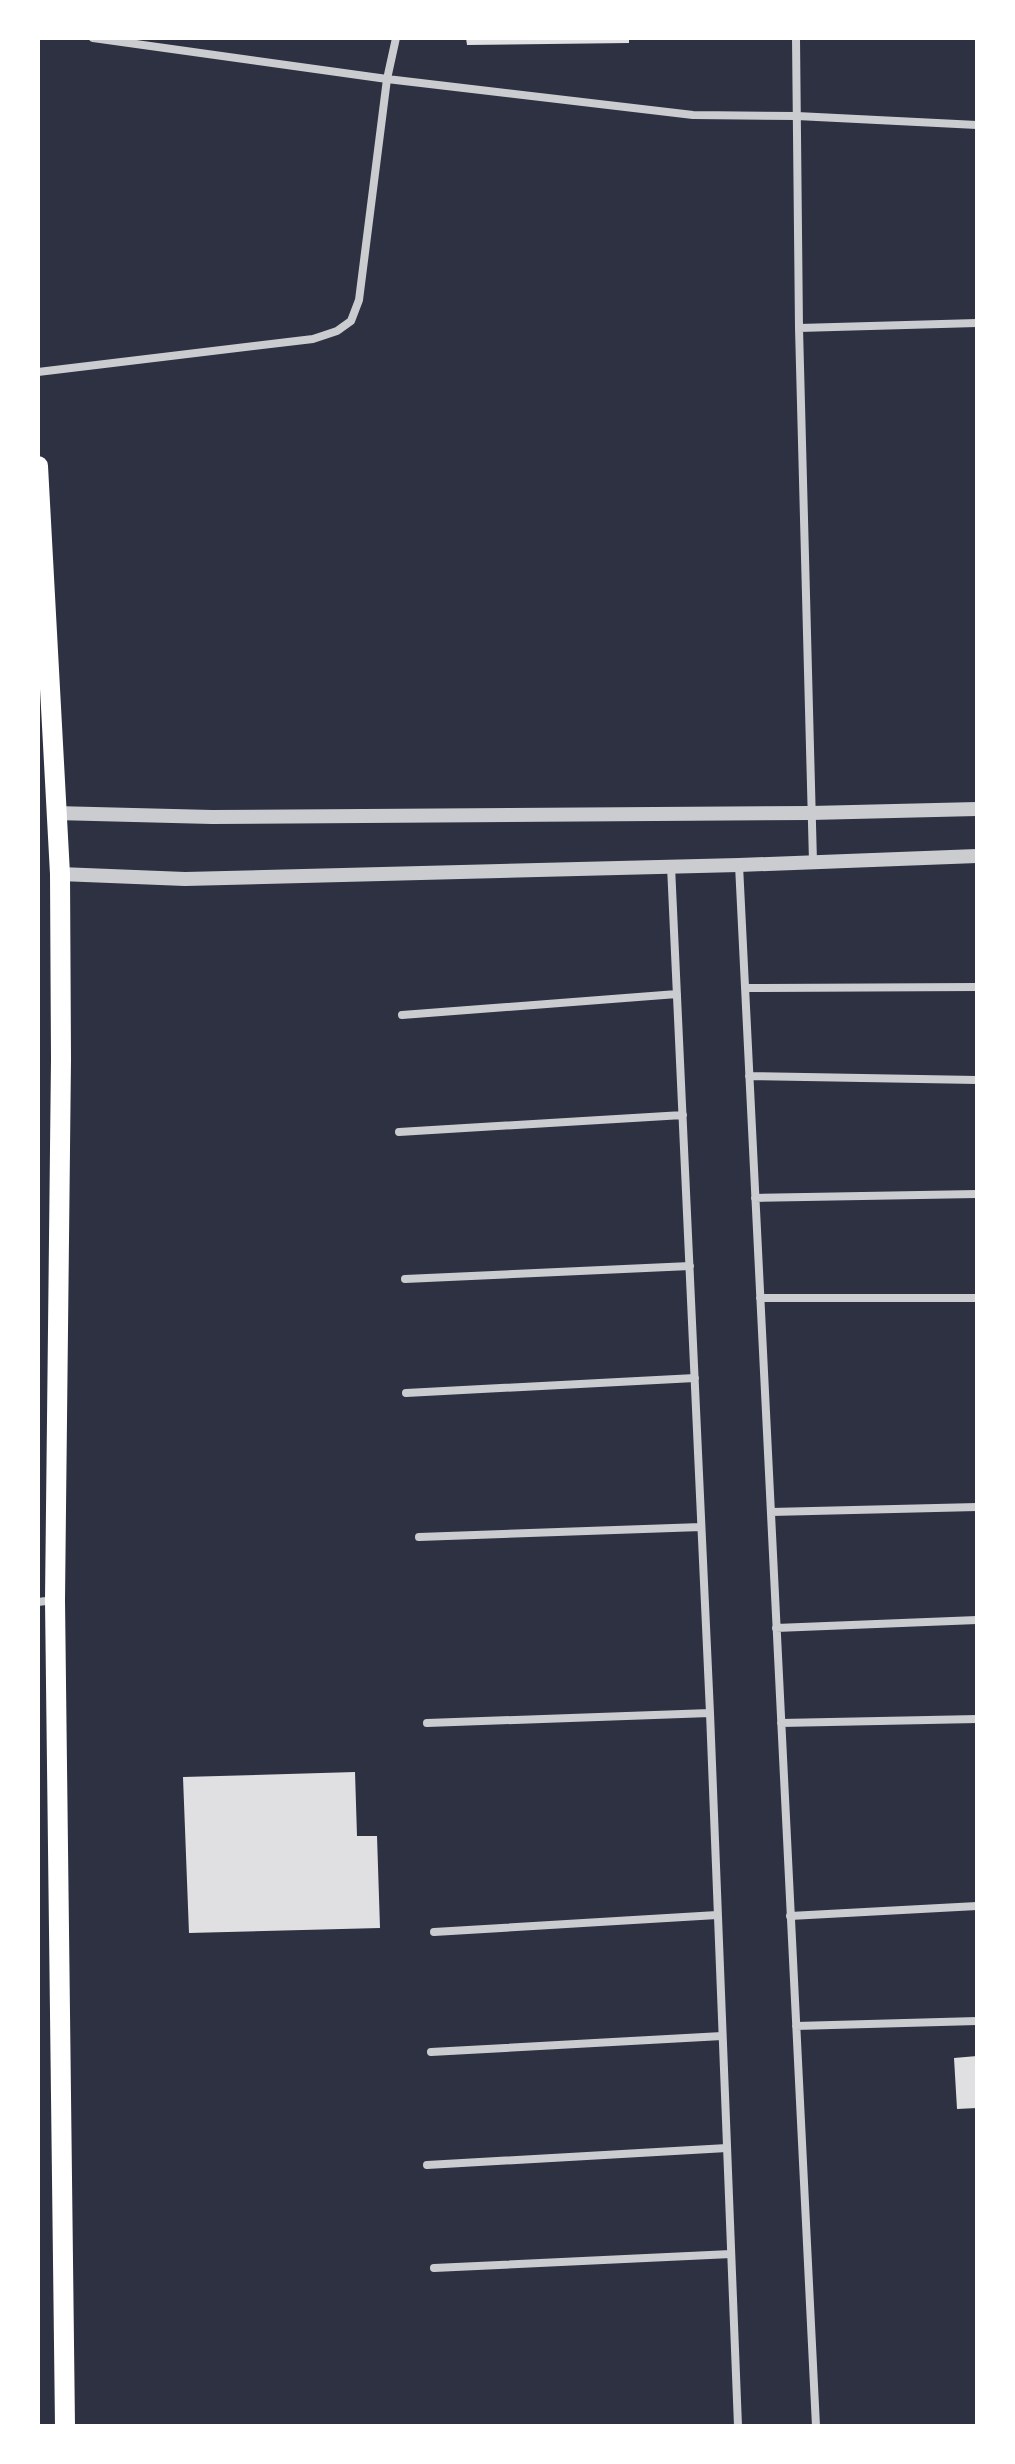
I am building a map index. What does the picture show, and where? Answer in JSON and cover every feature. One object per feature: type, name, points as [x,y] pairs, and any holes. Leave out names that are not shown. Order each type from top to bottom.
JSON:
[{"type":"main road","points":[[38,466],[60,874],[61,1059],[47,1601],[65,2426]]},
{"type":"street","points":[[93,38],[387,79],[693,115],[797,116],[977,125]]},
{"type":"street","points":[[38,372],[313,339],[337,331],[351,321],[359,300],[387,79],[396,38]]},
{"type":"street","points":[[796,38],[799,328],[813,862]]},
{"type":"street","points":[[799,328],[977,323]]},
{"type":"street","points":[[55,813],[212,817],[977,809]]},
{"type":"street","points":[[60,874],[185,879],[977,856]]},
{"type":"street","points":[[739,865],[816,2426]]},
{"type":"street","points":[[671,866],[710,1713],[738,2426]]},
{"type":"street","points":[[745,988],[977,987]]},
{"type":"street","points":[[402,1015],[677,994]]},
{"type":"street","points":[[749,1076],[977,1080]]},
{"type":"street","points":[[399,1132],[683,1115]]},
{"type":"street","points":[[755,1198],[977,1194]]},
{"type":"street","points":[[405,1279],[690,1266]]},
{"type":"street","points":[[760,1298],[977,1298]]},
{"type":"street","points":[[406,1393],[695,1378]]},
{"type":"street","points":[[771,1512],[977,1507]]},
{"type":"street","points":[[419,1537],[701,1527]]},
{"type":"street","points":[[776,1628],[977,1620]]},
{"type":"street","points":[[427,1723],[710,1713]]},
{"type":"street","points":[[781,1723],[977,1719]]},
{"type":"street","points":[[790,1916],[977,1906]]},
{"type":"street","points":[[434,1932],[717,1915]]},
{"type":"street","points":[[796,2026],[977,2021]]},
{"type":"street","points":[[431,2052],[722,2036]]},
{"type":"street","points":[[427,2165],[727,2148]]},
{"type":"street","points":[[434,2268],[731,2254]]},
{"type":"building","points":[[466,38],[629,38],[629,43],[467,45]]},
{"type":"building","points":[[355,1772],[357,1836],[377,1836],[380,1928],[189,1933],[183,1777]]},
{"type":"building","points":[[977,2056],[977,2108],[957,2109],[954,2058]]}]
